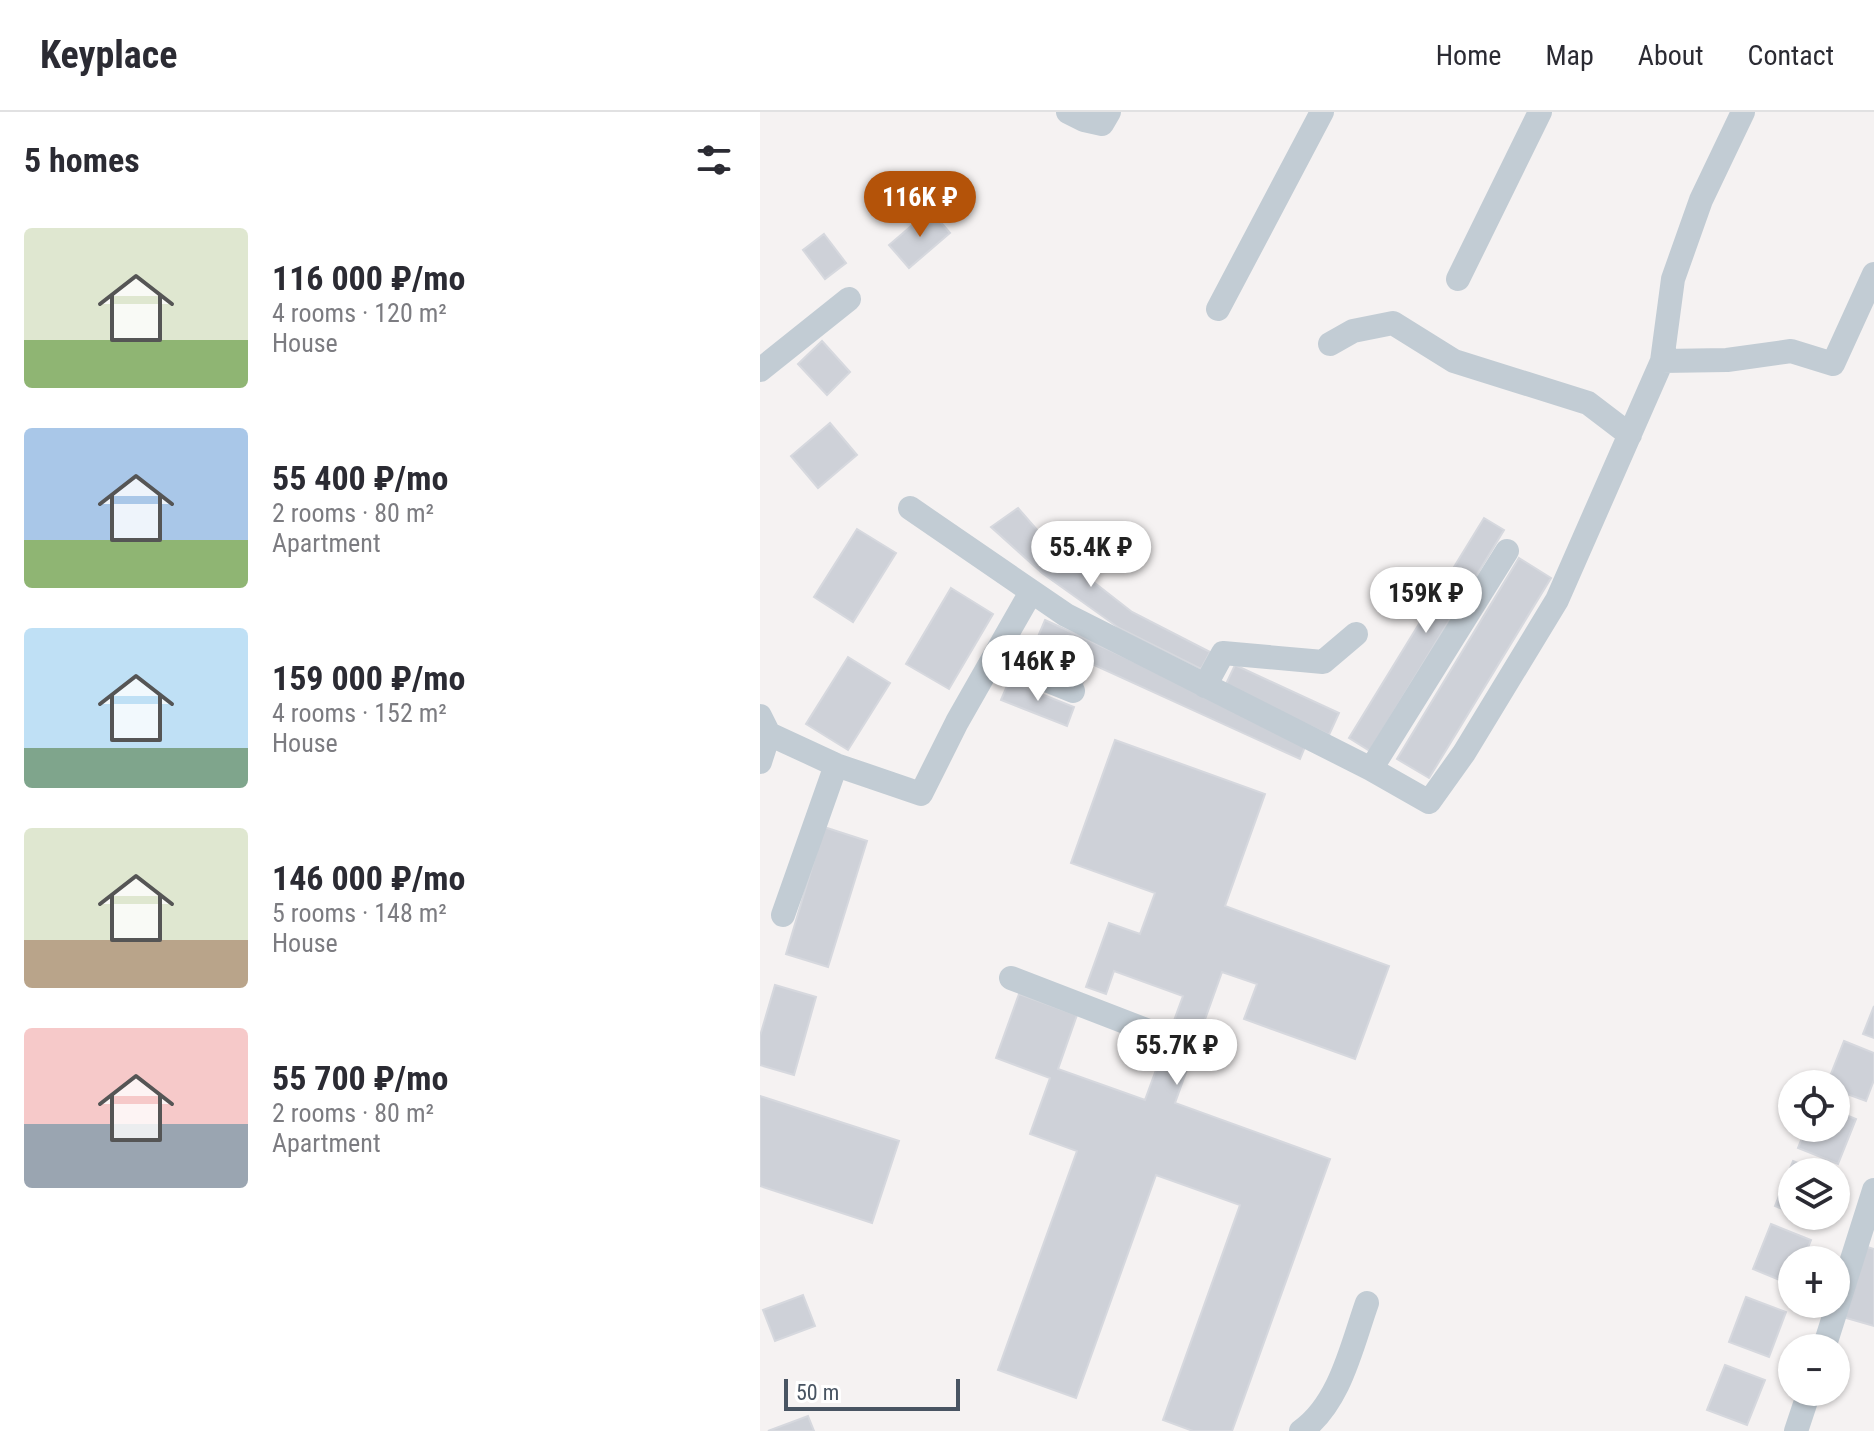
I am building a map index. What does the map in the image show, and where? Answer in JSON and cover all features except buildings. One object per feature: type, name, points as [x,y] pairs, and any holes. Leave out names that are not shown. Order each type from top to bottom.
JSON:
[{"type":"street","points":[[1068,112],[1102,124],[1109,112]]},
{"type":"street","points":[[1218,309],[1322,112]]},
{"type":"street","points":[[1458,279],[1540,112]]},
{"type":"street","points":[[910,508],[1066,615],[1371,769],[1429,802],[1464,753],[1557,600],[1662,361],[1673,279],[1701,200],[1743,112]]},
{"type":"street","points":[[1662,361],[1727,360],[1791,351],[1833,364],[1874,274]]},
{"type":"street","points":[[760,370],[849,299]]},
{"type":"street","points":[[1330,344],[1353,331],[1393,323],[1454,361],[1588,403],[1630,435]]},
{"type":"street","points":[[1371,769],[1507,551]]},
{"type":"street","points":[[760,762],[765,725],[836,765],[921,794],[957,722],[1031,592]]},
{"type":"street","points":[[1205,686],[1223,653],[1323,662],[1356,634]]},
{"type":"street","points":[[994,659],[1073,691]]},
{"type":"street","points":[[783,915],[836,765]]},
{"type":"street","points":[[1011,978],[1146,1030]]},
{"type":"street","points":[[1828,1334],[1874,1190]]},
{"type":"street","points":[[1301,1431],[1335,1391],[1367,1303]]},
{"type":"street","points":[[1796,1431],[1804,1406]]}]
